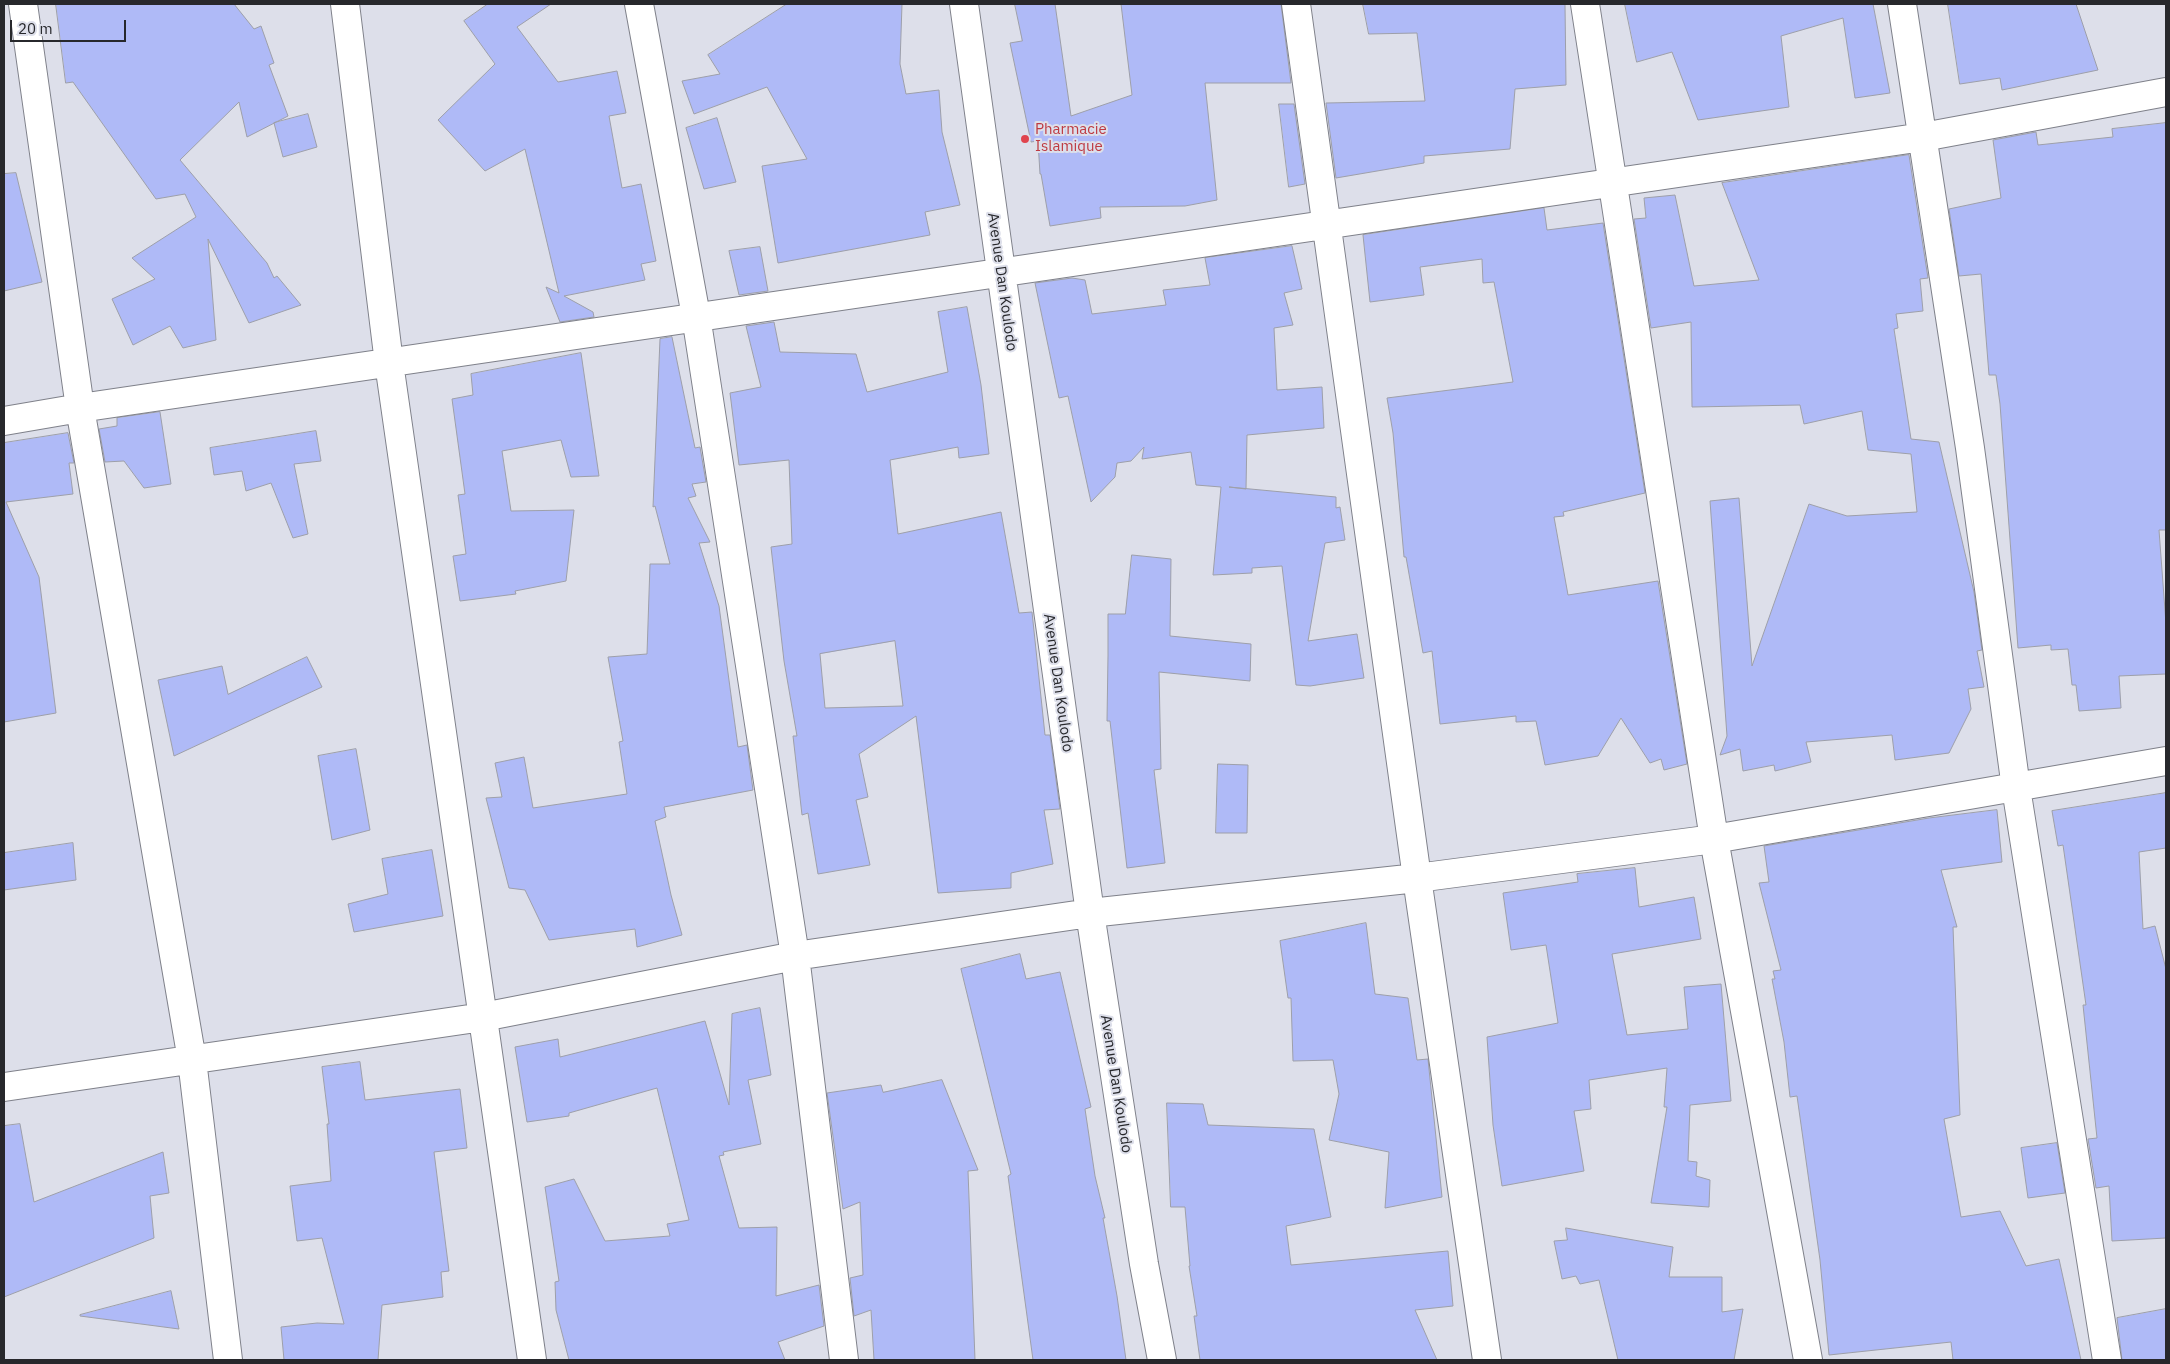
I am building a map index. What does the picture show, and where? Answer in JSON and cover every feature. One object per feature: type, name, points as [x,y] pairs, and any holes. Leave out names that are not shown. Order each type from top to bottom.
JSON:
[{"type":"street","points":[[23,4],[80,408],[192,1060],[228,1360]]},
{"type":"street","points":[[345,4],[389,363],[532,1360]]},
{"type":"street","points":[[639,4],[696,316],[795,956],[844,1360]]},
{"type":"street","name":"Avenue Dan Koulodo","points":[[964,4],[1090,913],[1144,1264],[1162,1360]]},
{"type":"street","points":[[1296,4],[1328,223],[1417,878],[1487,1360]]},
{"type":"street","points":[[1585,4],[1714,839],[1808,1360]]},
{"type":"street","points":[[1902,4],[1970,448],[2016,788],[2106,1360]]},
{"type":"street","points":[[4,421],[696,316],[1923,137],[2166,92]]},
{"type":"street","points":[[4,1088],[483,1017],[795,956],[1090,913],[1417,878],[1714,839],[2166,761]]},
{"type":"building","points":[[56,4],[234,4],[254,29],[261,26],[274,63],[269,65],[288,116],[247,137],[239,102],[180,160],[267,263],[274,278],[277,276],[301,305],[249,323],[208,239],[216,340],[183,348],[170,326],[133,345],[112,299],[155,279],[132,258],[196,217],[185,194],[156,199],[73,82],[66,83]]},
{"type":"building","points":[[488,4],[551,4],[517,27],[558,82],[617,71],[626,113],[609,116],[622,188],[641,184],[656,261],[641,264],[645,280],[564,296],[593,312],[594,317],[560,322],[546,287],[559,293],[525,149],[485,171],[438,120],[495,64],[464,21]]},
{"type":"building","points":[[787,4],[902,4],[900,64],[906,94],[939,90],[942,132],[960,205],[925,212],[930,235],[778,263],[762,166],[807,159],[767,87],[694,114],[682,81],[720,74],[708,55]]},
{"type":"building","points":[[1015,4],[1055,4],[1071,116],[1132,95],[1121,4],[1281,4],[1291,83],[1205,83],[1217,200],[1185,206],[1100,207],[1101,218],[1050,226],[1040,174],[1038,141],[1031,142],[1010,43],[1022,41]]},
{"type":"building","points":[[1363,4],[1565,4],[1566,85],[1515,89],[1510,149],[1424,156],[1424,163],[1336,178],[1326,103],[1425,101],[1417,33],[1369,34]]},
{"type":"building","points":[[1625,4],[1873,4],[1890,93],[1855,98],[1843,18],[1781,36],[1789,107],[1698,120],[1672,52],[1637,62]]},
{"type":"building","points":[[1948,4],[2076,4],[2098,70],[2002,90],[2000,78],[1960,84]]},
{"type":"building","points":[[1279,104],[1294,104],[1305,184],[1289,187]]},
{"type":"building","points":[[308,114],[317,147],[283,157],[274,123]]},
{"type":"building","points":[[717,118],[736,182],[704,189],[686,128]]},
{"type":"building","points":[[2166,123],[2166,530],[2159,530],[2166,624],[2166,674],[2119,676],[2121,708],[2079,711],[2076,685],[2072,685],[2068,649],[2051,650],[2051,645],[2018,648],[2000,404],[1996,375],[1989,375],[1981,274],[1959,276],[1949,209],[2001,198],[1993,140],[2036,132],[2038,145],[2113,137],[2112,129]]},
{"type":"building","points":[[1909,155],[1928,278],[1920,279],[1923,311],[1896,314],[1898,328],[1894,329],[1911,439],[1939,442],[1974,592],[1982,650],[1977,651],[1984,687],[1968,689],[1971,709],[1949,753],[1895,760],[1892,735],[1806,742],[1811,762],[1775,771],[1774,765],[1743,771],[1740,749],[1720,755],[1727,736],[1710,501],[1739,498],[1752,666],[1809,504],[1847,516],[1917,512],[1911,454],[1868,450],[1862,411],[1804,424],[1800,405],[1692,407],[1691,322],[1651,328],[1634,219],[1646,218],[1644,198],[1675,195],[1694,286],[1759,280],[1722,183]]},
{"type":"building","points":[[16,173],[42,282],[4,291],[4,174]]},
{"type":"building","points":[[1544,208],[1547,230],[1603,223],[1645,493],[1563,512],[1564,516],[1554,517],[1568,595],[1658,581],[1687,764],[1664,770],[1661,759],[1650,763],[1621,718],[1598,756],[1545,765],[1536,721],[1516,722],[1516,716],[1440,724],[1432,651],[1423,653],[1406,557],[1404,557],[1393,433],[1387,398],[1513,382],[1494,282],[1483,283],[1482,259],[1420,267],[1424,295],[1370,302],[1363,235]]},
{"type":"building","points":[[1292,246],[1302,289],[1284,293],[1293,325],[1274,328],[1277,390],[1322,387],[1324,428],[1247,435],[1246,489],[1336,497],[1336,508],[1340,507],[1345,540],[1325,543],[1308,641],[1357,634],[1364,678],[1310,686],[1296,685],[1282,566],[1252,568],[1252,573],[1213,575],[1221,487],[1196,485],[1191,452],[1142,459],[1144,447],[1131,461],[1117,463],[1115,477],[1091,502],[1068,396],[1059,398],[1035,283],[1072,278],[1085,280],[1092,314],[1166,305],[1163,290],[1210,285],[1205,258]]},
{"type":"building","points":[[760,247],[768,291],[739,295],[729,251]]},
{"type":"building","points":[[967,307],[981,385],[989,454],[959,458],[958,447],[890,460],[898,534],[1001,512],[1019,613],[1032,612],[1045,735],[1050,735],[1060,809],[1044,810],[1053,864],[1011,873],[1011,888],[938,893],[916,716],[859,754],[868,797],[856,800],[870,865],[818,874],[808,813],[802,815],[793,736],[797,736],[784,661],[771,547],[792,544],[789,460],[739,465],[730,393],[761,387],[746,326],[774,322],[780,352],[856,354],[867,392],[948,372],[938,312]],"holes":[[[895,641],[903,706],[825,708],[820,654]]]},
{"type":"building","points":[[672,337],[695,448],[700,447],[706,482],[692,484],[696,496],[688,498],[710,542],[699,543],[719,606],[738,747],[747,745],[753,790],[664,807],[666,817],[655,821],[682,935],[637,947],[635,929],[549,940],[525,890],[509,888],[486,798],[502,797],[495,763],[524,757],[533,808],[627,794],[619,742],[623,741],[608,657],[647,654],[650,564],[670,564],[655,506],[653,507],[660,339]]},
{"type":"building","points":[[581,353],[599,476],[571,477],[561,440],[502,451],[511,511],[574,510],[566,581],[515,591],[516,594],[460,601],[453,556],[466,554],[458,495],[465,494],[452,399],[473,395],[471,374]]},
{"type":"building","points":[[160,412],[171,484],[144,488],[124,461],[105,462],[99,429],[117,426],[117,418]]},
{"type":"building","points":[[316,431],[321,461],[294,464],[308,534],[293,538],[271,483],[246,491],[242,471],[214,475],[210,448]]},
{"type":"building","points":[[68,433],[74,463],[69,463],[73,494],[6,502],[39,577],[56,713],[4,722],[4,443]]},
{"type":"building","points":[[1132,555],[1171,559],[1170,636],[1251,644],[1250,681],[1159,672],[1161,769],[1154,770],[1165,863],[1127,868],[1110,721],[1107,721],[1108,614],[1125,614]]},
{"type":"building","points":[[307,657],[322,687],[174,756],[158,680],[222,666],[228,694]]},
{"type":"building","points":[[356,749],[370,830],[332,840],[318,756]]},
{"type":"building","points":[[1218,764],[1248,765],[1247,833],[1216,833]]},
{"type":"building","points":[[2166,793],[2166,848],[2139,852],[2143,929],[2155,926],[2166,969],[2166,1238],[2112,1241],[2109,1186],[2096,1188],[2088,1139],[2097,1138],[2083,1005],[2086,1005],[2063,845],[2058,846],[2052,811]]},
{"type":"building","points":[[1997,810],[2002,862],[1941,870],[1957,927],[1953,927],[1960,1115],[1944,1119],[1961,1217],[2000,1211],[2026,1266],[2059,1259],[2081,1360],[1953,1360],[1951,1342],[1829,1355],[1820,1260],[1797,1096],[1790,1097],[1784,1042],[1772,979],[1775,979],[1773,971],[1781,970],[1759,883],[1769,882],[1764,846],[1929,818]]},
{"type":"building","points":[[73,843],[76,880],[4,890],[4,853]]},
{"type":"building","points":[[432,850],[443,916],[354,932],[348,904],[388,894],[382,859]]},
{"type":"building","points":[[1635,868],[1639,907],[1694,897],[1701,939],[1612,954],[1627,1035],[1688,1029],[1684,987],[1721,984],[1731,1101],[1690,1105],[1688,1161],[1697,1162],[1696,1176],[1710,1180],[1709,1207],[1651,1203],[1667,1107],[1664,1107],[1667,1068],[1589,1080],[1591,1109],[1574,1111],[1584,1171],[1502,1186],[1493,1125],[1487,1037],[1558,1023],[1546,945],[1511,950],[1503,893],[1578,882],[1577,874]]},
{"type":"building","points":[[1366,923],[1375,994],[1408,998],[1417,1060],[1428,1059],[1442,1197],[1385,1208],[1389,1152],[1329,1140],[1339,1094],[1333,1060],[1293,1061],[1291,998],[1288,998],[1280,941]]},
{"type":"building","points":[[1020,954],[1026,979],[1060,972],[1091,1107],[1085,1109],[1095,1176],[1105,1218],[1103,1218],[1126,1360],[1033,1360],[1008,1176],[1011,1174],[961,969]]},
{"type":"building","points":[[760,1008],[771,1075],[748,1080],[761,1144],[723,1152],[724,1155],[719,1156],[739,1228],[777,1227],[776,1296],[819,1285],[824,1326],[778,1342],[785,1360],[569,1360],[556,1310],[555,1282],[559,1281],[545,1187],[574,1179],[605,1241],[670,1236],[667,1224],[689,1220],[657,1088],[569,1113],[569,1116],[527,1122],[515,1047],[558,1039],[560,1057],[705,1021],[729,1105],[732,1014]]},
{"type":"building","points":[[360,1062],[365,1100],[460,1089],[467,1148],[434,1152],[449,1271],[441,1272],[443,1297],[382,1305],[378,1360],[284,1360],[281,1327],[317,1323],[344,1324],[322,1238],[297,1241],[290,1186],[331,1181],[327,1124],[329,1124],[322,1067]]},
{"type":"building","points":[[942,1080],[978,1170],[968,1171],[975,1360],[874,1360],[871,1310],[854,1316],[850,1278],[863,1275],[860,1202],[843,1209],[827,1093],[881,1085],[883,1092]]},
{"type":"building","points":[[1167,1103],[1203,1104],[1208,1125],[1314,1129],[1331,1217],[1286,1226],[1291,1265],[1448,1251],[1453,1306],[1415,1310],[1437,1360],[1200,1360],[1194,1316],[1197,1316],[1189,1266],[1185,1207],[1171,1207]]},
{"type":"building","points":[[20,1124],[34,1202],[163,1152],[169,1193],[150,1196],[154,1238],[4,1297],[4,1126]]},
{"type":"building","points":[[2057,1143],[2065,1193],[2028,1198],[2021,1148]]},
{"type":"building","points":[[1566,1228],[1673,1247],[1669,1277],[1722,1277],[1722,1312],[1743,1309],[1734,1360],[1618,1360],[1599,1280],[1580,1284],[1576,1276],[1562,1279],[1554,1241],[1567,1240]]},
{"type":"building","points":[[171,1291],[179,1329],[80,1316],[80,1315]]},
{"type":"building","points":[[2166,1309],[2166,1360],[2122,1360],[2117,1318]]},
{"type":"place","name":"Pharmacie Islamique","points":[[1025,139]]}]
